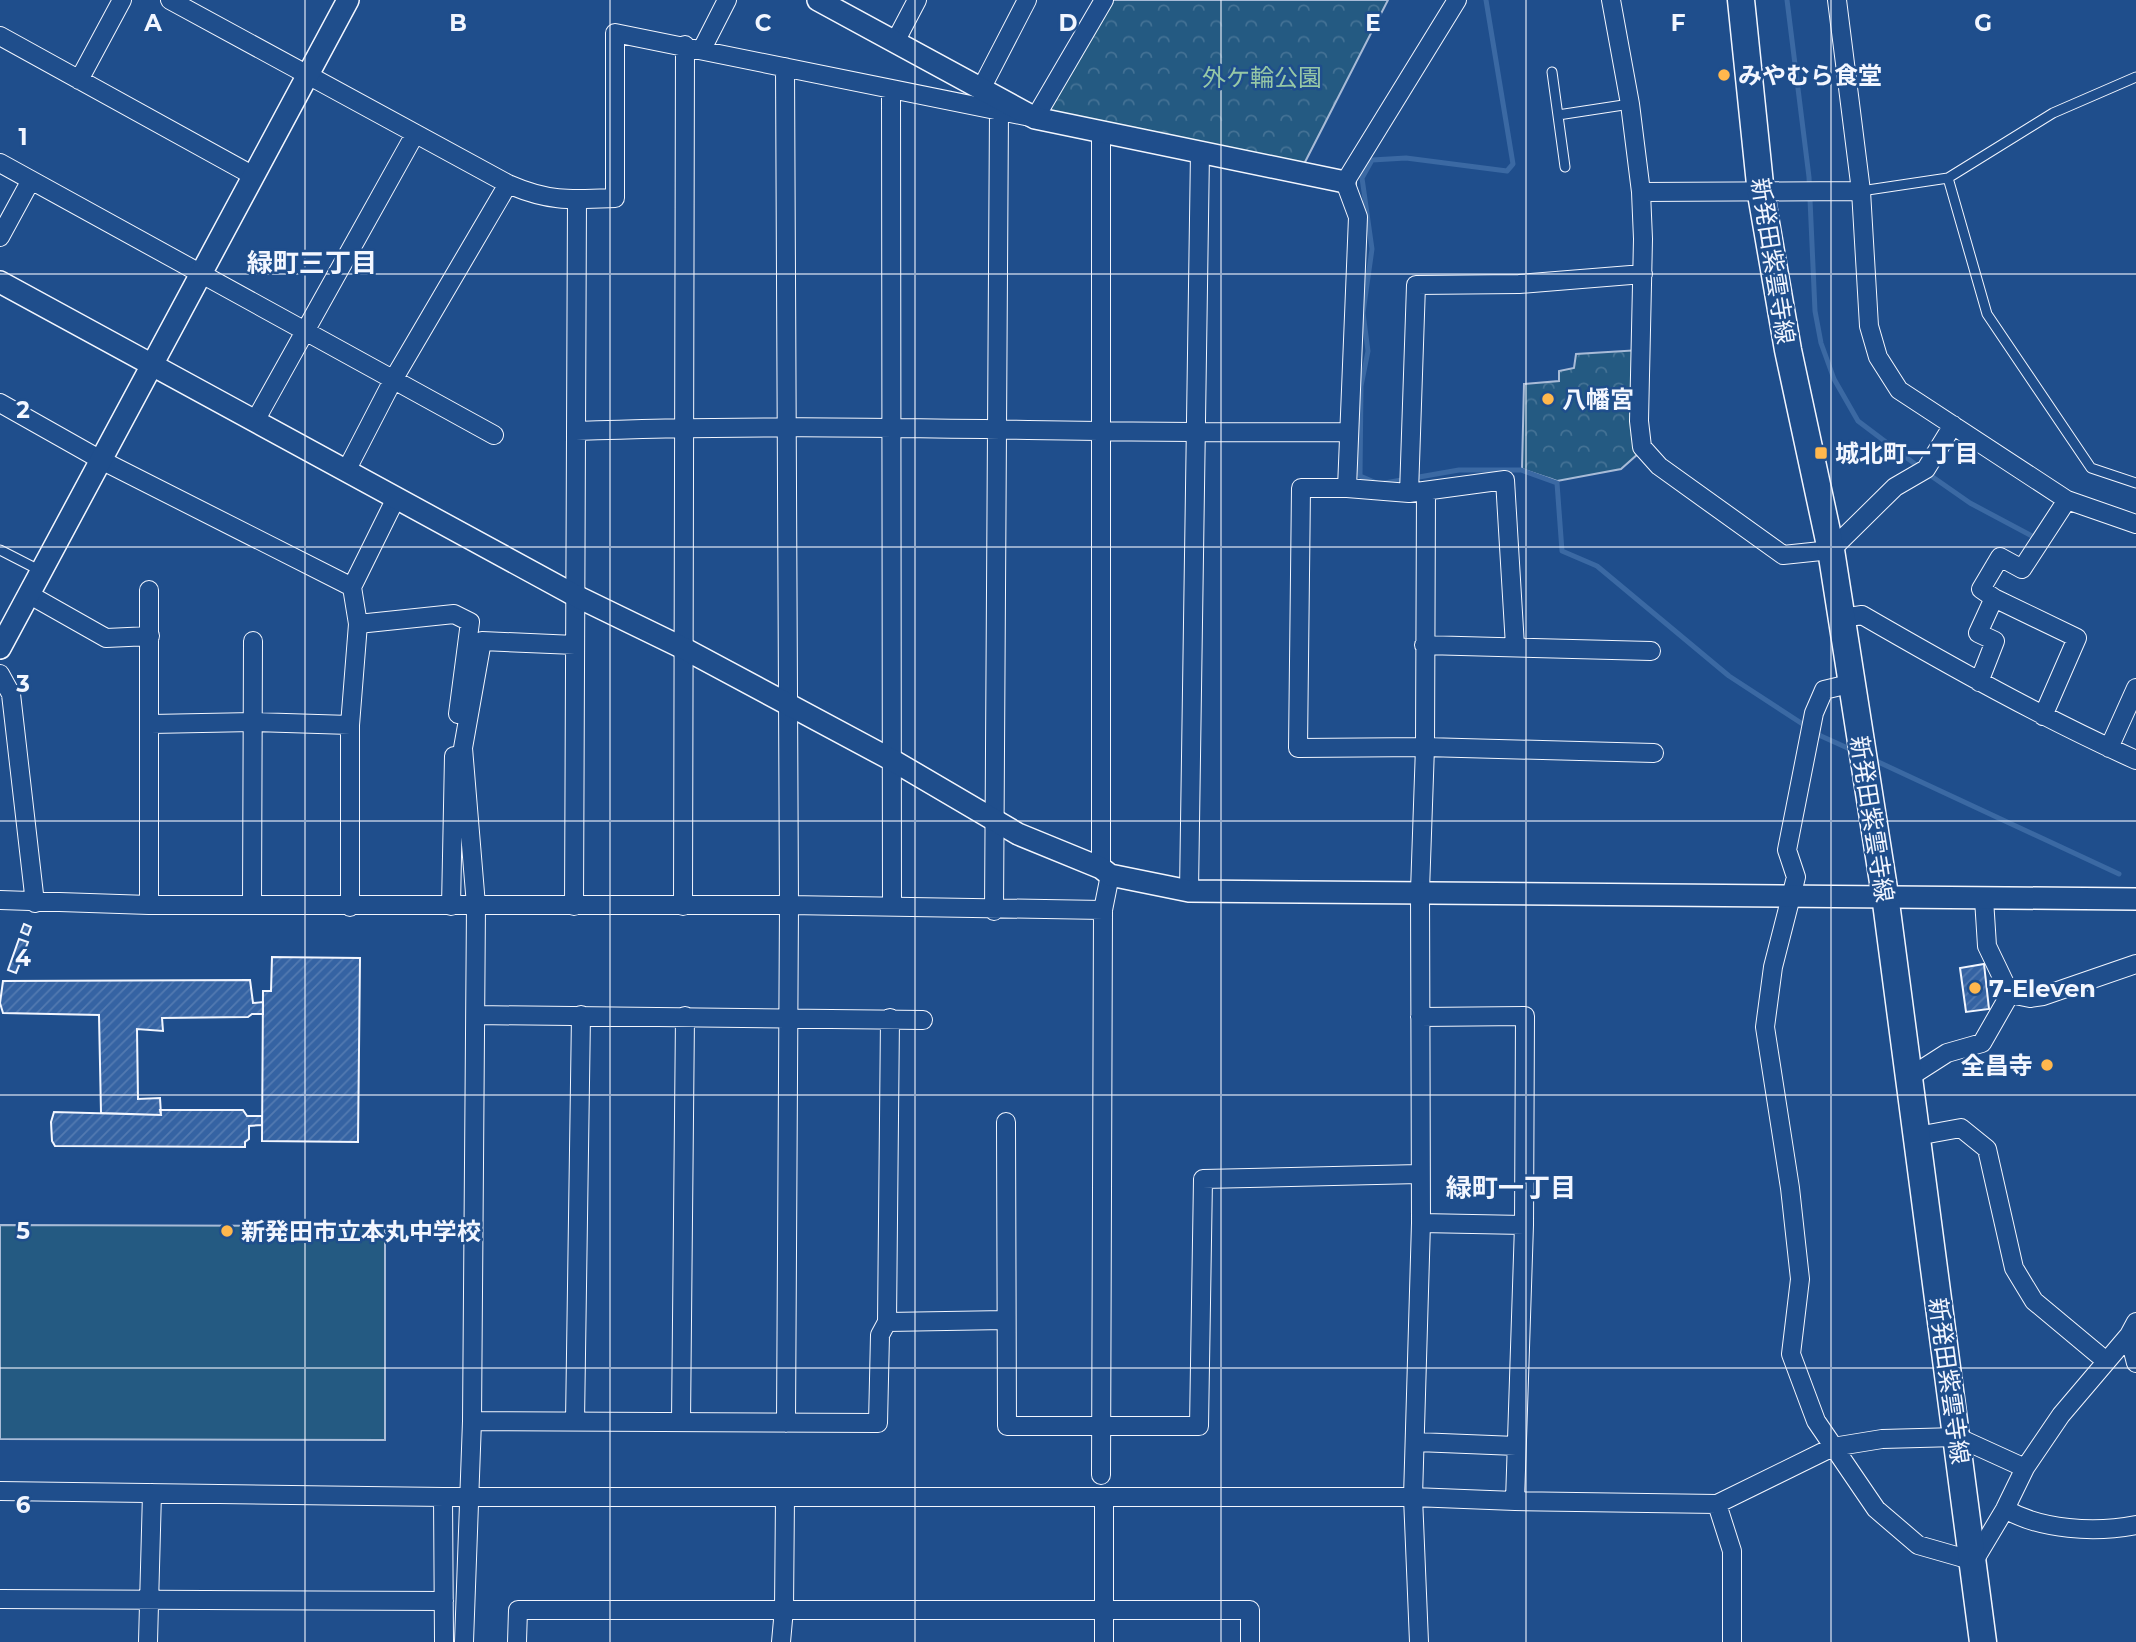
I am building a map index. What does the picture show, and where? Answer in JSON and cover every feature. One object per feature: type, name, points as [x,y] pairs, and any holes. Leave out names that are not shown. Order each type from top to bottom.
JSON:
[{"type":"main road","name":"新発田紫雲寺線","points":[[1741,0],[1761,194],[1787,350],[1831,550],[1849,684],[1885,895],[1983,1642]]},
{"type":"street","points":[[79,80],[122,0]]},
{"type":"street","points":[[0,647],[348,0]]},
{"type":"street","points":[[682,906],[684,427],[694,47],[727,0]]},
{"type":"street","points":[[818,0],[1035,118]]},
{"type":"street","points":[[895,42],[917,0]]},
{"type":"street","points":[[981,89],[1027,0]]},
{"type":"street","points":[[1035,118],[1104,0]]},
{"type":"street","points":[[1345,182],[1457,0]]},
{"type":"street","points":[[1611,0],[1630,104],[1641,192],[1643,274],[1638,363],[1642,447],[1659,466],[1783,555],[1831,550],[1895,487],[1926,469],[1953,425]]},
{"type":"street","points":[[1837,0],[1861,191],[1869,326],[1878,357],[1899,390],[2067,500],[2136,524]]},
{"type":"street","points":[[180,2],[415,134],[539,198],[615,198],[615,33],[1345,182]]},
{"type":"street","points":[[0,36],[252,175]]},
{"type":"street","points":[[785,67],[789,905],[786,1423]]},
{"type":"street","points":[[891,89],[892,907]]},
{"type":"street","points":[[994,911],[999,111]]},
{"type":"street","points":[[1101,131],[1106,872],[1103,910],[1101,1475]]},
{"type":"street","points":[[255,421],[415,134]]},
{"type":"street","points":[[1189,891],[1200,152]]},
{"type":"street","points":[[0,163],[494,436]]},
{"type":"street","points":[[0,237],[31,180]]},
{"type":"street","points":[[1345,182],[1358,217],[1347,488]]},
{"type":"street","points":[[346,471],[394,380],[508,184]]},
{"type":"street","points":[[1641,192],[1761,194],[1861,191]]},
{"type":"street","points":[[574,906],[577,200]]},
{"type":"street","points":[[1419,1642],[1413,1497],[1417,1442],[1421,1223],[1420,891],[1425,747],[1416,285],[1519,284],[1643,274]]},
{"type":"street","points":[[0,282],[576,596],[683,648],[788,707],[892,760],[1018,834],[1106,872],[1189,891],[2136,899]]},
{"type":"street","points":[[0,403],[101,460],[352,587]]},
{"type":"street","points":[[576,431],[684,427],[1194,433],[1348,432]]},
{"type":"street","points":[[1515,646],[1505,480],[1418,492],[1301,488],[1298,748],[1425,747],[1654,753]]},
{"type":"street","points":[[350,906],[350,725],[358,624],[352,587],[396,498]]},
{"type":"street","points":[[2043,716],[2077,638],[1980,589],[2000,556],[2022,569],[2067,500]]},
{"type":"street","points":[[149,590],[149,905]]},
{"type":"street","points":[[30,595],[106,638],[150,636]]},
{"type":"street","points":[[1979,682],[1995,641],[1978,633],[1994,598]]},
{"type":"street","points":[[358,624],[454,614],[470,622],[454,742],[451,906]]},
{"type":"street","points":[[1842,618],[1862,615],[2043,716],[2136,760]]},
{"type":"street","points":[[252,905],[253,641]]},
{"type":"street","points":[[464,1642],[471,1497],[476,905],[463,748],[482,641],[575,645]]},
{"type":"street","points":[[1424,645],[1651,651]]},
{"type":"street","points":[[0,674],[11,694],[35,902]]},
{"type":"street","points":[[1849,684],[1824,690],[1814,713],[1787,850],[1796,877],[1773,967],[1765,1027],[1790,1188],[1800,1279],[1791,1354],[1816,1422],[1876,1509],[1918,1545],[1974,1561],[2005,1509],[2025,1468],[2061,1416],[2133,1329]]},
{"type":"street","points":[[2109,748],[2136,688]]},
{"type":"street","points":[[151,724],[253,722],[350,725]]},
{"type":"street","points":[[1984,899],[1987,946],[2010,994]]},
{"type":"street","points":[[0,900],[149,905],[789,905],[994,911],[1103,910]]},
{"type":"street","points":[[2010,994],[2030,998],[2043,996],[2136,964]]},
{"type":"street","points":[[1908,1078],[1947,1053],[1982,1043],[2010,994]]},
{"type":"street","points":[[476,1015],[923,1020]]},
{"type":"street","points":[[575,1422],[581,1015]]},
{"type":"street","points":[[681,1423],[685,1016]]},
{"type":"street","points":[[1420,1017],[1525,1016],[1524,1226],[1515,1502]]},
{"type":"street","points":[[472,1421],[878,1423],[880,1335],[887,1322],[890,1018]]},
{"type":"street","points":[[1006,1122],[1007,1426],[1199,1426],[1203,1179],[1419,1174]]},
{"type":"street","points":[[1917,1136],[1961,1128],[1987,1149],[2014,1268],[2026,1290],[2106,1362]]},
{"type":"street","points":[[1421,1223],[1524,1226]]},
{"type":"street","points":[[887,1322],[1005,1320]]},
{"type":"street","points":[[2133,1329],[2136,1363]]},
{"type":"street","points":[[0,1491],[443,1497],[1413,1497],[1515,1502],[1717,1504],[1833,1447],[1882,1439],[1957,1437],[2025,1468]]},
{"type":"street","points":[[1417,1442],[1516,1446]]},
{"type":"street","points":[[148,1642],[152,1493]]},
{"type":"street","points":[[443,1497],[444,1642]]},
{"type":"street","points":[[781,1642],[785,1609],[785,1497]]},
{"type":"street","points":[[1104,1499],[1104,1642]]},
{"type":"street","points":[[1717,1504],[1732,1551],[1732,1642]]},
{"type":"street","points":[[2005,1509],[2026,1521],[2104,1530],[2136,1525]]},
{"type":"street","points":[[0,1599],[444,1601]]},
{"type":"street","points":[[517,1642],[518,1609],[1250,1610],[1250,1642]]},
{"type":"lane","points":[[1552,72],[1565,167]]},
{"type":"lane","points":[[1861,191],[1948,178],[2053,113],[2136,77]]},
{"type":"lane","points":[[1558,115],[1630,104]]},
{"type":"lane","points":[[1948,178],[1987,314],[2091,468],[2136,483]]},
{"type":"lane","points":[[0,550],[42,572]]},
{"type":"green space","name":"外ケ輪公園","points":[[1104,0],[1388,0],[1304,164],[1043,110]]},
{"type":"green space","points":[[1640,350],[1639,453],[1621,469],[1557,481],[1522,469],[1524,384],[1559,381],[1559,371],[1574,368],[1576,354]]},
{"type":"green space","points":[[0,1225],[385,1226],[385,1440],[0,1439]]},
{"type":"building","points":[[24,924],[31,927],[28,935],[21,932]]},
{"type":"building","points":[[19,939],[28,942],[16,973],[8,970]]},
{"type":"building","points":[[272,957],[360,958],[358,1142],[262,1141],[263,991],[271,991]]},
{"type":"building","name":"7-Eleven","points":[[1984,964],[1989,1009],[1966,1012],[1960,968]]},
{"type":"building","points":[[250,980],[253,1003],[263,1002],[263,1014],[252,1014],[248,1017],[162,1018],[163,1031],[137,1029],[138,1099],[160,1098],[161,1115],[101,1113],[99,1015],[3,1013],[0,1003],[3,981]]},
{"type":"building","points":[[160,1110],[243,1110],[247,1116],[262,1116],[262,1125],[249,1126],[249,1139],[245,1142],[245,1147],[55,1146],[52,1141],[51,1122],[54,1112],[161,1115]]},
{"type":"waterway","points":[[1486,0],[1513,164],[1507,171],[1406,158],[1372,160],[1362,178],[1372,249],[1363,313],[1368,351],[1361,386],[1360,476],[1379,484],[1459,470],[1521,470],[1557,483],[1562,551],[1597,566],[1729,676],[1821,736],[1852,750]]},
{"type":"waterway","points":[[1787,0],[1809,177],[1815,311],[1821,343],[1834,379],[1858,421],[1919,467]]},
{"type":"waterway","points":[[1927,473],[1970,503],[2032,536]]},
{"type":"waterway","points":[[1874,760],[2119,874]]},
{"type":"place","name":"みやむら食堂","points":[[1724,75]]},
{"type":"place","name":"八幡宮","points":[[1548,399]]},
{"type":"place","name":"城北町一丁目","points":[[1821,453]]},
{"type":"place","name":"7-Eleven","points":[[1975,988]]},
{"type":"place","name":"全昌寺","points":[[2047,1065]]},
{"type":"place","name":"新発田市立本丸中学校","points":[[227,1231]]},
{"type":"district","name":"緑町三丁目","points":[[312,263]]},
{"type":"district","name":"緑町一丁目","points":[[1511,1188]]}]
